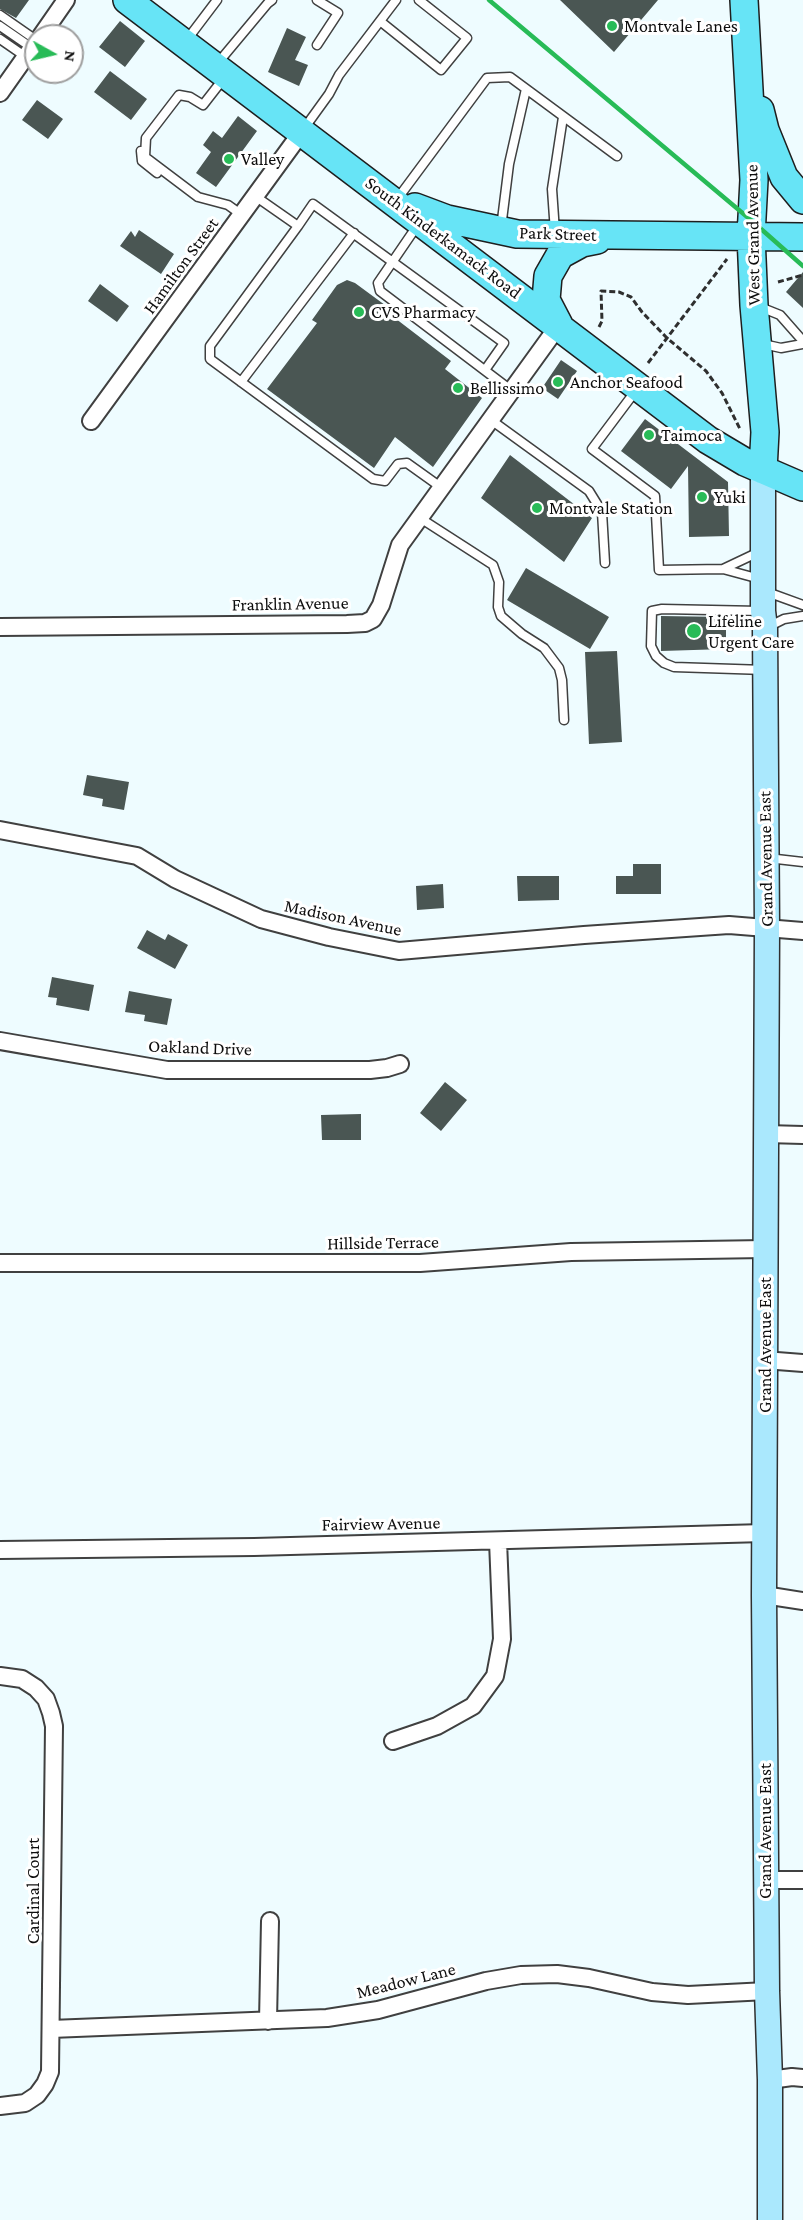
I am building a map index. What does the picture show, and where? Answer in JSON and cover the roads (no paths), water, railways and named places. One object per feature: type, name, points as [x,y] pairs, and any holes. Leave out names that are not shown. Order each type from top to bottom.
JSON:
[{"type":"main road","name":"South Kinderkamack Road","points":[[127,0],[559,325],[643,375],[708,440],[744,462],[803,487]]},
{"type":"main road","name":"West Grand Avenue","points":[[744,0],[754,180],[742,243],[754,305],[765,432],[763,470]]},
{"type":"main road","points":[[748,82],[756,94],[775,158],[784,177],[803,200]]},
{"type":"main road","name":"Park Street","points":[[374,186],[447,219],[517,234],[622,236],[742,243],[803,237]]},
{"type":"main road","points":[[559,325],[546,300],[548,276],[560,255],[582,243],[622,236]]},
{"type":"main road","name":"Grand Avenue East","points":[[763,470],[767,929],[764,1595],[767,1991],[771,2080],[770,2220]]},
{"type":"street","points":[[49,24],[66,0]]},
{"type":"street","points":[[0,91],[24,59]]},
{"type":"street","name":"Hamilton Street","points":[[91,421],[302,132]]},
{"type":"street","name":"Franklin Avenue","points":[[0,627],[365,623],[373,619],[381,606],[400,545],[559,325]]},
{"type":"street","name":"Madison Avenue","points":[[0,830],[137,856],[175,879],[261,919],[329,937],[399,951],[729,925],[803,931]]},
{"type":"street","name":"Oakland Drive","points":[[0,1041],[167,1070],[370,1070],[400,1064]]},
{"type":"street","points":[[766,1134],[803,1135]]},
{"type":"street","name":"Hillside Terrace","points":[[0,1263],[420,1263],[571,1252],[765,1249]]},
{"type":"street","points":[[764,1360],[803,1363]]},
{"type":"street","name":"Fairview Avenue","points":[[0,1551],[764,1533]]},
{"type":"street","points":[[393,1741],[437,1726],[473,1706],[495,1676],[502,1639],[498,1541]]},
{"type":"street","points":[[764,1595],[803,1601]]},
{"type":"street","name":"Cardinal Court","points":[[0,1676],[22,1679],[36,1688],[46,1700],[54,1726],[50,2072],[37,2095],[25,2103],[0,2106]]},
{"type":"street","points":[[766,1880],[803,1880]]},
{"type":"street","points":[[268,2021],[270,1921]]},
{"type":"street","name":"Meadow Lane","points":[[51,2029],[327,2018],[378,2010],[486,1981],[521,1975],[557,1974],[652,1992],[688,1995],[767,1991]]},
{"type":"street","points":[[771,2080],[803,2078]]},
{"type":"lane","points":[[184,44],[217,0]]},
{"type":"lane","points":[[242,215],[228,205],[198,197],[146,157],[146,138],[179,95],[190,97],[202,105],[220,71],[272,0]]},
{"type":"lane","points":[[317,0],[338,13],[317,45]]},
{"type":"lane","points":[[302,132],[329,94],[339,75],[396,0]]},
{"type":"lane","points":[[380,21],[441,70],[467,38],[419,0]]},
{"type":"lane","points":[[0,15],[24,36]]},
{"type":"lane","points":[[0,26],[24,39]]},
{"type":"lane","points":[[0,39],[24,43]]},
{"type":"lane","points":[[398,198],[487,78],[510,77],[617,156]]},
{"type":"lane","points":[[500,231],[509,164],[526,89]]},
{"type":"lane","points":[[555,235],[552,189],[563,117]]},
{"type":"lane","points":[[255,196],[298,226]]},
{"type":"lane","points":[[441,488],[407,463],[398,464],[385,481],[373,479],[210,359],[210,346],[313,204],[504,343],[485,370]]},
{"type":"lane","points":[[420,221],[378,283],[380,291],[512,391]]},
{"type":"lane","points":[[241,382],[354,233]]},
{"type":"lane","points":[[754,305],[780,315],[803,342],[781,348],[756,343]]},
{"type":"lane","points":[[643,375],[592,449],[655,496],[659,570],[723,568],[764,550]]},
{"type":"lane","points":[[491,420],[589,491],[602,512],[605,563]]},
{"type":"lane","points":[[420,518],[494,565],[499,582],[498,607],[501,616],[522,634],[544,648],[559,668],[562,680],[564,720]]},
{"type":"lane","points":[[723,568],[784,620],[803,616]]},
{"type":"lane","points":[[765,670],[674,667],[664,663],[656,656],[651,646],[652,611],[764,602],[803,605]]},
{"type":"lane","points":[[766,858],[803,862]]},
{"type":"railway","points":[[489,0],[803,266]]},
{"type":"place","name":"Montvale Lanes","points":[[612,26]]},
{"type":"place","name":"Valley","points":[[229,159]]},
{"type":"place","name":"CVS Pharmacy","points":[[359,312]]},
{"type":"place","name":"Anchor Seafood","points":[[558,382]]},
{"type":"place","name":"Bellissimo","points":[[458,388]]},
{"type":"place","name":"Taimoca","points":[[649,435]]},
{"type":"place","name":"Yuki","points":[[702,497]]},
{"type":"place","name":"Montvale Station","points":[[537,508]]},
{"type":"place","name":"Lifeline Urgent Care","points":[[694,631]]}]
